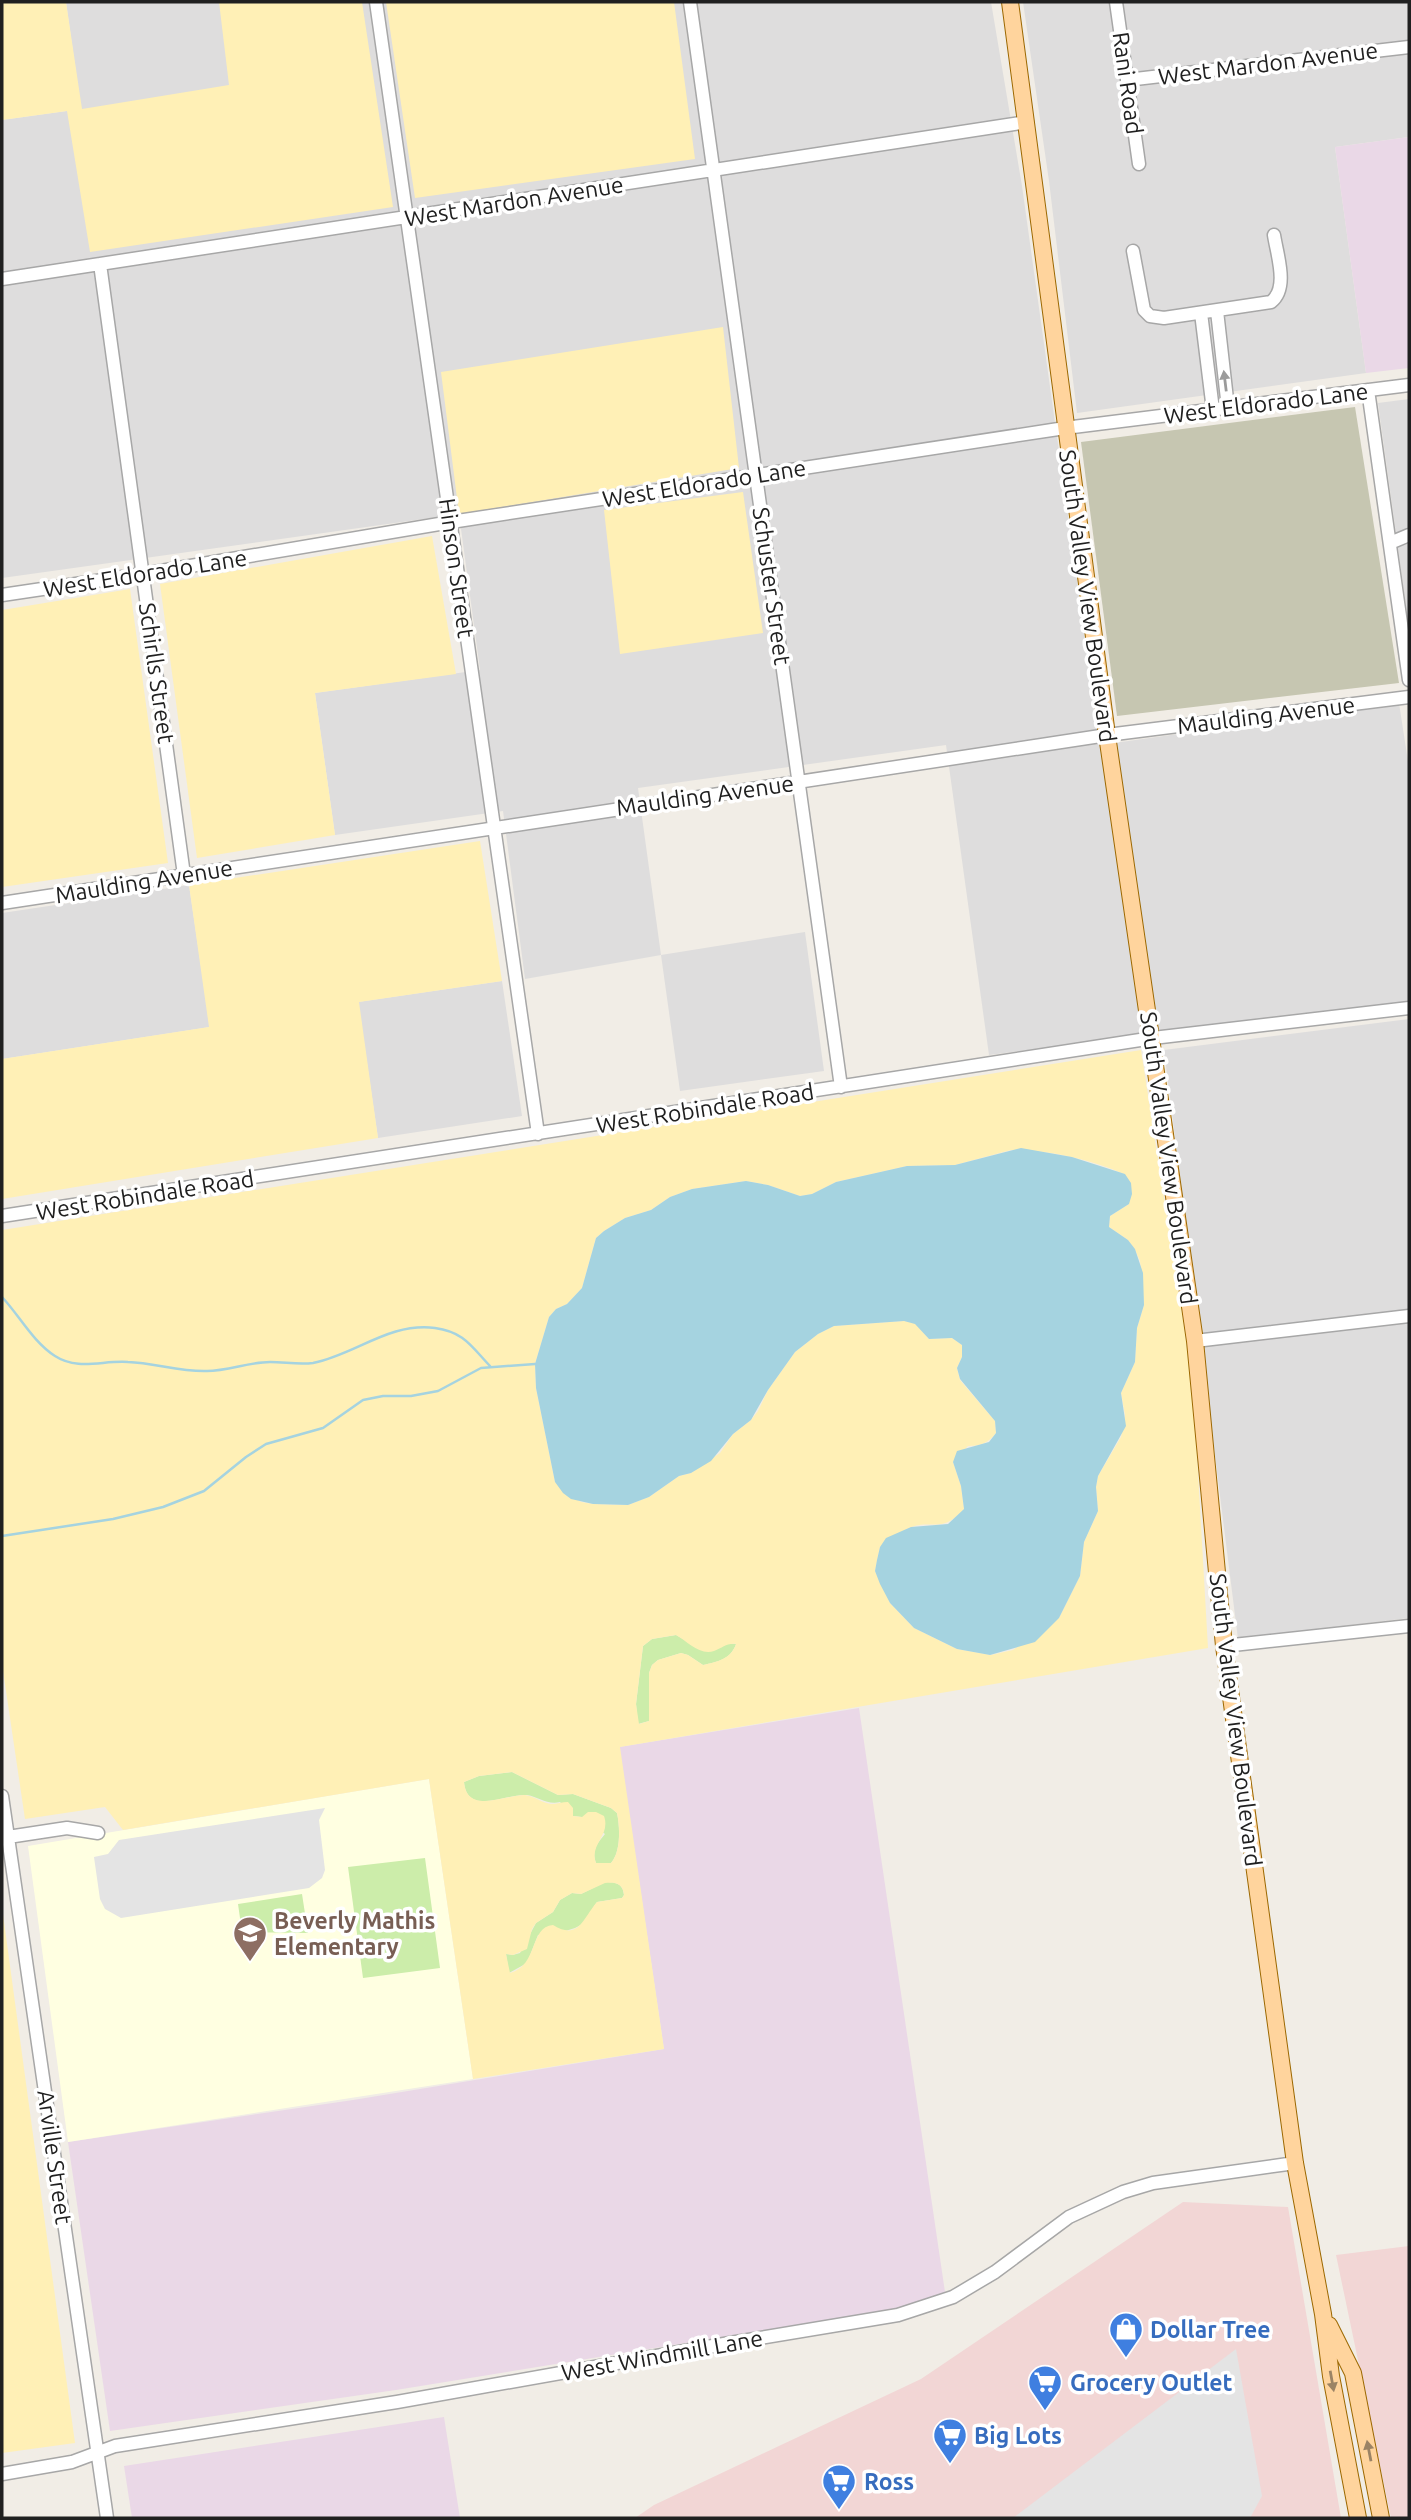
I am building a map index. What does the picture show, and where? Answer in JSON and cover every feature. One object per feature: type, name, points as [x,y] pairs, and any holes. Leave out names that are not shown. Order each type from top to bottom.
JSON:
[{"type":"main road","name":"South Valley View Boulevard","points":[[1010,2],[1107,735],[1195,1341],[1224,1646],[1295,2164],[1358,2518]]},
{"type":"main road","name":"South Valley View Boulevard","points":[[1323,2314],[1353,2373],[1381,2518]]},
{"type":"street","name":"Hinson Street","points":[[376,2],[538,1134]]},
{"type":"street","name":"Schuster Street","points":[[690,2],[841,1087]]},
{"type":"street","name":"Rani Road","points":[[1116,2],[1139,164]]},
{"type":"street","name":"West Mardon Avenue","points":[[1127,80],[1409,47]]},
{"type":"street","name":"West Mardon Avenue","points":[[2,279],[1027,122]]},
{"type":"street","points":[[1133,251],[1141,302],[1150,316],[1164,318],[1264,304],[1277,297],[1281,286],[1274,235]]},
{"type":"street","name":"Schirlls Street","points":[[100,264],[184,874]]},
{"type":"street","points":[[1217,311],[1228,408]]},
{"type":"street","points":[[1201,313],[1213,410]]},
{"type":"street","name":"West Eldorado Lane","points":[[2,595],[451,522],[1065,428],[1409,385]]},
{"type":"street","points":[[1368,390],[1409,680]]},
{"type":"street","points":[[1390,543],[1409,535]]},
{"type":"street","points":[[1390,543],[1409,545]]},
{"type":"street","name":"Maulding Avenue","points":[[2,903],[1107,735],[1409,697]]},
{"type":"street","name":"West Robindale Road","points":[[2,1216],[1153,1038],[1409,1008]]},
{"type":"street","points":[[1195,1341],[1409,1316]]},
{"type":"street","points":[[1224,1646],[1409,1626]]},
{"type":"street","name":"Arville Street","points":[[2,1796],[107,2518]]},
{"type":"street","points":[[6,1833],[67,1828],[98,1833]]},
{"type":"street","name":"West Windmill Lane","points":[[2,2474],[72,2462],[115,2446],[397,2402],[898,2315],[953,2297],[995,2272],[1069,2217],[1123,2192],[1153,2183],[1295,2164]]},
{"type":"shaded area","points":[[66,2],[991,2],[1022,186],[1100,745],[1399,703],[1409,768],[1409,1001],[989,1055],[946,745],[638,788],[661,955],[525,979],[503,811],[335,835],[315,693],[480,670],[459,514],[2,578],[2,120],[81,109]]},
{"type":"shaded area","points":[[1023,2],[1409,2],[1409,137],[1335,147],[1366,373],[1077,413],[1049,181]]},
{"type":"shaded area","points":[[1409,137],[1409,368],[1366,373],[1335,147]]},
{"type":"shaded area","points":[[1409,399],[1409,628],[1378,403]]},
{"type":"shaded area","points":[[1355,407],[1399,683],[1117,716],[1081,442]]},
{"type":"shaded area","points":[[189,885],[210,1027],[2,1059],[2,913]]},
{"type":"shaded area","points":[[805,932],[824,1071],[680,1091],[661,955]]},
{"type":"shaded area","points":[[502,981],[522,1116],[378,1138],[358,1002]]},
{"type":"shaded area","points":[[1409,1019],[1409,1618],[1238,1639],[1164,1050]]},
{"type":"shaded area","points":[[859,1708],[945,2292],[902,2308],[396,2390],[110,2431],[68,2142],[353,2100],[664,2049],[619,1747]]},
{"type":"shaded area","name":"Beverly Mathis Elementary","points":[[429,1779],[473,2079],[68,2142],[28,1846]]},
{"type":"shaded area","points":[[325,1808],[319,1820],[325,1870],[322,1878],[309,1888],[121,1918],[105,1909],[100,1899],[94,1857],[108,1854],[119,1840]]},
{"type":"shaded area","points":[[1183,2202],[1288,2207],[1341,2518],[635,2518],[654,2505],[921,2379]]},
{"type":"shaded area","points":[[1409,2246],[1409,2518],[1391,2518],[1336,2255]]},
{"type":"shaded area","points":[[1236,2349],[1262,2496],[1250,2518],[1013,2518]]},
{"type":"shaded area","points":[[444,2417],[460,2518],[132,2518],[124,2466]]},
{"type":"green space","points":[[676,1635],[685,1640],[736,1644],[727,1656],[703,1665],[681,1653],[658,1660],[649,1673],[649,1721],[638,1724],[636,1704],[643,1646],[652,1639]]},
{"type":"green space","points":[[512,1772],[558,1795],[573,1794],[611,1808],[617,1813],[618,1846],[611,1863],[596,1863],[594,1854],[605,1834],[582,1817],[573,1816],[560,1802],[547,1802],[527,1795],[480,1801],[472,1799],[467,1793],[464,1782],[479,1776]]},
{"type":"green space","points":[[425,1858],[440,1968],[363,1978],[348,1867]]},
{"type":"green space","points":[[605,1882],[620,1886],[624,1895],[622,1898],[597,1902],[588,1917],[578,1926],[538,1935],[527,1963],[509,1973],[506,1954],[520,1953],[536,1923],[553,1912],[560,1900],[572,1893],[581,1894]]},
{"type":"green space","points":[[302,1894],[308,1933],[242,1932],[238,1904]]},
{"type":"sand","points":[[2,2],[66,2],[82,109],[229,85],[219,2],[362,2],[393,207],[90,252],[67,111],[2,120]]},
{"type":"sand","points":[[386,2],[674,2],[695,159],[415,198]]},
{"type":"sand","points":[[723,327],[739,468],[459,514],[441,372]]},
{"type":"sand","points":[[743,492],[763,633],[620,654],[604,510]]},
{"type":"sand","points":[[432,536],[456,674],[315,693],[335,835],[197,858],[160,584]]},
{"type":"sand","points":[[130,589],[168,863],[2,887],[2,610]]},
{"type":"sand","points":[[480,841],[502,981],[359,1002],[378,1138],[2,1199],[2,1059],[209,1027],[189,885]]},
{"type":"sand","points":[[1141,1050],[1193,1385],[1208,1648],[620,1747],[664,2049],[473,2079],[429,1779],[123,1830],[105,1807],[25,1819],[2,1664],[2,1230]],"holes":[[[1011,1150],[1025,1150],[1069,1156],[1124,1174],[1129,1204],[1110,1216],[1109,1227],[1128,1240],[1140,1261],[1144,1305],[1137,1328],[1135,1362],[1121,1393],[1125,1415],[1121,1437],[1098,1476],[1098,1511],[1084,1542],[1080,1576],[1059,1618],[1013,1650],[991,1655],[957,1649],[914,1628],[890,1603],[875,1571],[880,1547],[909,1528],[924,1524],[943,1524],[956,1517],[964,1509],[961,1486],[953,1462],[968,1446],[984,1443],[996,1433],[995,1421],[960,1380],[957,1368],[962,1357],[962,1345],[952,1338],[929,1339],[915,1323],[904,1321],[834,1326],[818,1334],[795,1352],[768,1390],[758,1411],[733,1434],[720,1453],[649,1497],[628,1505],[593,1504],[581,1502],[555,1482],[536,1388],[535,1364],[549,1317],[556,1309],[567,1304],[582,1288],[596,1238],[604,1231],[625,1218],[651,1210],[670,1197],[692,1189],[746,1181],[800,1196],[812,1194],[836,1182],[907,1166],[955,1165]],[[676,1635],[699,1650],[709,1652],[736,1644],[727,1656],[703,1665],[681,1653],[658,1660],[649,1673],[649,1721],[639,1724],[636,1704],[643,1646],[652,1639]],[[512,1772],[558,1795],[573,1794],[611,1808],[617,1813],[619,1825],[618,1846],[611,1863],[596,1863],[595,1850],[605,1829],[604,1816],[596,1812],[588,1812],[582,1817],[573,1816],[573,1808],[568,1802],[551,1804],[525,1795],[479,1801],[467,1792],[464,1782],[479,1776]],[[605,1883],[612,1883],[618,1884],[624,1895],[622,1898],[597,1902],[575,1929],[562,1929],[553,1925],[545,1927],[536,1939],[526,1962],[510,1973],[506,1954],[513,1955],[527,1949],[536,1923],[553,1912],[560,1900],[572,1893],[581,1894]]]},
{"type":"sand","points":[[2,1907],[75,2443],[2,2453]]},
{"type":"water","points":[[1021,1148],[1072,1157],[1125,1174],[1131,1183],[1129,1204],[1110,1216],[1109,1227],[1128,1240],[1135,1249],[1143,1273],[1144,1305],[1137,1328],[1135,1362],[1121,1393],[1126,1426],[1098,1476],[1098,1511],[1084,1542],[1080,1576],[1059,1618],[1035,1642],[990,1655],[957,1649],[914,1628],[890,1603],[875,1571],[880,1547],[886,1538],[911,1527],[948,1524],[964,1509],[961,1486],[953,1462],[957,1451],[989,1442],[996,1433],[995,1421],[960,1379],[957,1368],[962,1357],[962,1345],[952,1338],[929,1339],[915,1324],[904,1321],[834,1326],[818,1334],[795,1352],[751,1420],[733,1434],[711,1461],[691,1473],[679,1476],[649,1497],[628,1505],[593,1504],[571,1499],[563,1493],[555,1482],[536,1388],[535,1364],[549,1317],[556,1309],[567,1304],[582,1288],[596,1238],[604,1231],[625,1218],[651,1210],[670,1197],[692,1189],[746,1181],[800,1196],[812,1194],[836,1182],[907,1166],[955,1165]]},
{"type":"waterway","points":[[2,1297],[47,1350],[73,1363],[128,1362],[207,1371],[262,1362],[313,1363],[387,1334],[418,1327],[453,1333],[472,1346],[490,1366]]},
{"type":"waterway","points":[[2,1536],[113,1519],[163,1507],[204,1491],[266,1444],[323,1428],[363,1400],[438,1391],[481,1368],[535,1364]]},
{"type":"place","name":"Beverly Mathis Elementary","points":[[250,1963]]},
{"type":"place","name":"Dollar Tree","points":[[1126,2359]]},
{"type":"place","name":"Grocery Outlet","points":[[1045,2412]]},
{"type":"place","name":"Big Lots","points":[[950,2465]]},
{"type":"place","name":"Ross","points":[[839,2511]]}]
